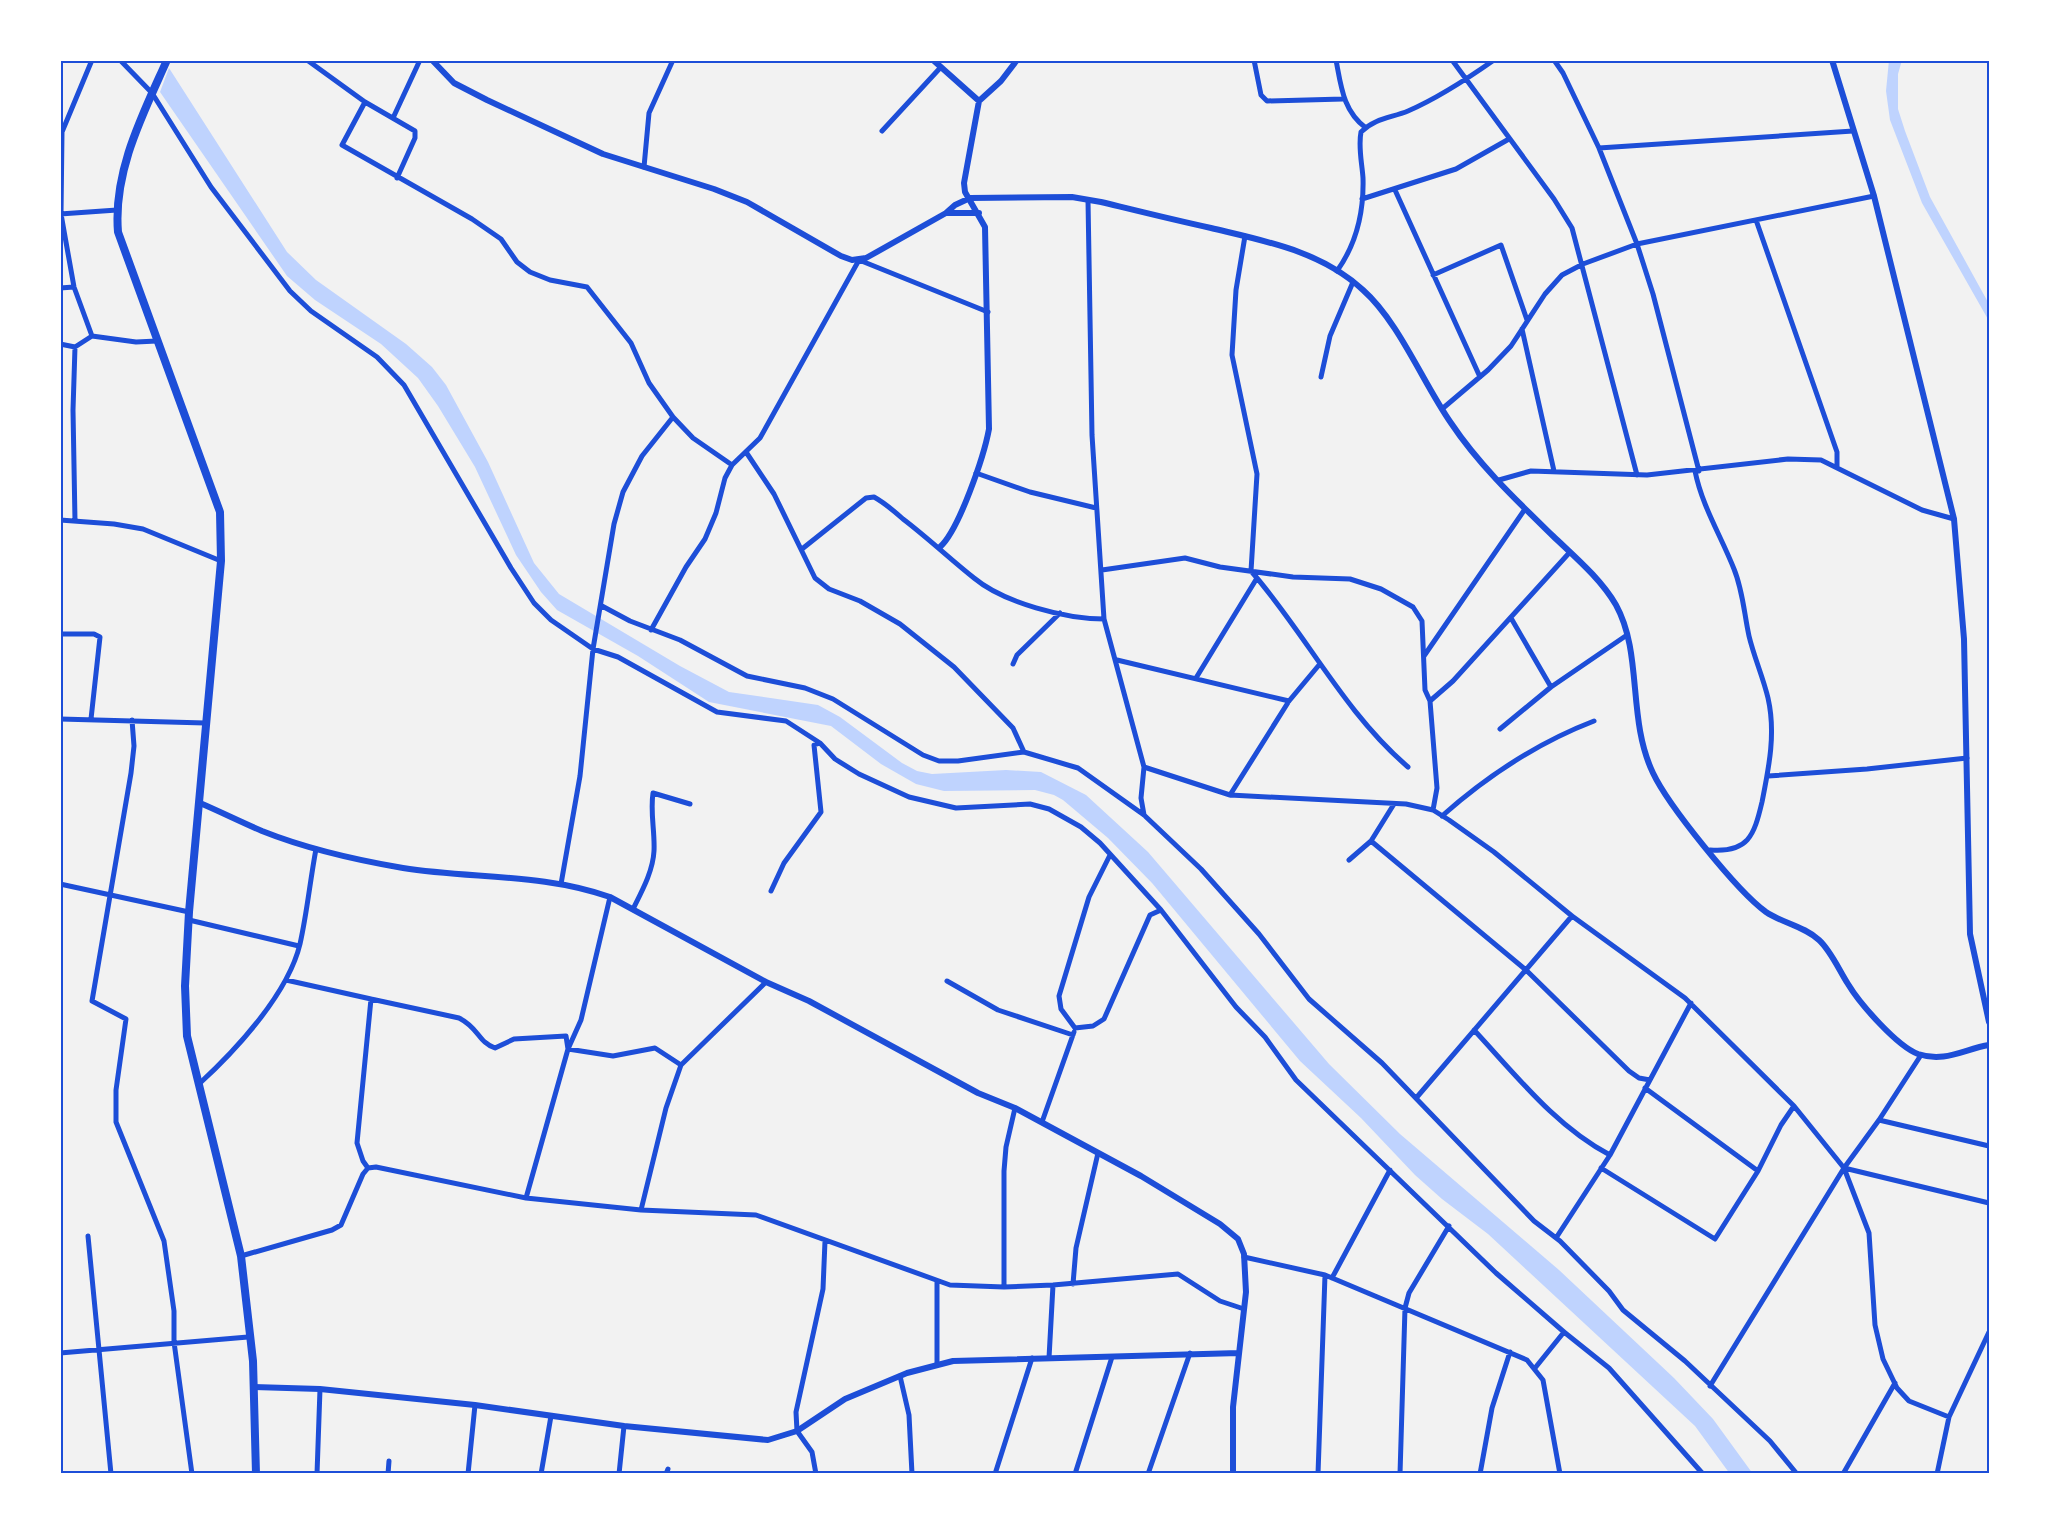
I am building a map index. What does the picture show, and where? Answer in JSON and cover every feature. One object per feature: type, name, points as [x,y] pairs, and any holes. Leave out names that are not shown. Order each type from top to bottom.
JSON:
[{"type":"main road","points":[[167,60],[121,175],[117,210],[118,232],[220,512],[221,561],[205,723],[185,986],[187,1036],[197,1085],[241,1256],[248,1337],[253,1361],[255,1474]]},
{"type":"street","points":[[92,336],[74,287],[61,214],[61,132],[93,60]]},
{"type":"street","points":[[120,60],[152,93],[211,187],[290,291],[311,311],[377,357],[404,385],[434,440],[534,603],[551,620],[594,649],[618,657],[717,712],[786,722],[820,743],[835,759],[859,774],[920,800],[956,808],[1030,804],[1049,809],[1082,827],[1161,910],[1236,1007],[1265,1037],[1296,1080],[1496,1273],[1609,1368],[1703,1474]]},
{"type":"street","points":[[308,60],[365,102],[415,131],[415,138],[397,178]]},
{"type":"street","points":[[393,118],[420,60]]},
{"type":"street","points":[[432,60],[454,83],[579,143],[733,196],[831,252],[859,260],[988,312]]},
{"type":"street","points":[[644,167],[649,114],[673,60]]},
{"type":"street","points":[[933,60],[979,101]]},
{"type":"street","points":[[940,547],[948,540],[976,473],[989,429],[985,227],[964,183],[979,101],[1001,81],[1017,60]]},
{"type":"street","points":[[1254,60],[1261,95],[1268,101],[1343,99]]},
{"type":"street","points":[[1336,60],[1343,99],[1357,121],[1366,128]]},
{"type":"street","points":[[1452,60],[1554,199],[1572,228],[1637,475]]},
{"type":"street","points":[[1337,271],[1351,251],[1359,228],[1362,199],[1360,138],[1366,128],[1371,122],[1409,110],[1465,80],[1494,60]]},
{"type":"street","points":[[1554,60],[1599,148],[1637,243],[1653,294],[1697,471],[1699,492],[1739,583],[1749,636],[1768,697],[1772,738],[1768,776],[1752,835],[1733,850],[1710,850]]},
{"type":"street","points":[[1832,60],[1874,196],[1954,519],[1964,639],[1970,934],[1989,1022]]},
{"type":"street","points":[[882,131],[941,68]]},
{"type":"street","points":[[365,102],[342,145],[492,232],[501,239],[517,262],[530,272],[550,280],[587,287],[631,343],[649,383],[673,417],[693,438],[732,465]]},
{"type":"street","points":[[1599,148],[1853,131]]},
{"type":"street","points":[[1362,199],[1456,169],[1509,139]]},
{"type":"street","points":[[1395,190],[1480,377]]},
{"type":"street","points":[[1442,409],[1480,377],[1511,346],[1545,294],[1562,275],[1583,264],[1637,243],[1874,196]]},
{"type":"street","points":[[651,630],[686,567],[705,539],[716,513],[724,478],[732,465],[760,438],[786,395],[859,260],[880,251],[970,198],[1072,197],[1245,236],[1300,251],[1337,271],[1373,300],[1442,409],[1471,450],[1611,597],[1627,635],[1637,722],[1648,761],[1663,791],[1740,887],[1764,910],[1808,932],[1820,941],[1859,999],[1901,1042],[1921,1055],[1950,1057],[1989,1045]]},
{"type":"street","points":[[1088,200],[1096,508],[1104,619],[1117,660],[1128,714],[1144,768],[1141,798],[1144,815]]},
{"type":"street","points":[[61,214],[117,210]]},
{"type":"street","points":[[946,213],[979,213]]},
{"type":"street","points":[[1756,220],[1837,452],[1838,466]]},
{"type":"street","points":[[1245,236],[1235,302],[1232,355],[1257,474],[1251,571],[1319,665],[1382,744],[1408,767]]},
{"type":"street","points":[[1433,275],[1501,245],[1527,320]]},
{"type":"street","points":[[1321,377],[1330,336],[1353,282]]},
{"type":"street","points":[[60,288],[74,287]]},
{"type":"street","points":[[1522,328],[1554,471]]},
{"type":"street","points":[[60,344],[75,347],[92,336],[136,342],[157,341]]},
{"type":"street","points":[[75,347],[73,399],[75,520]]},
{"type":"street","points":[[561,884],[580,776],[607,554],[623,492],[642,456],[673,417]]},
{"type":"street","points":[[746,452],[774,494],[815,578],[830,589],[860,601],[900,624],[954,667],[1013,728],[1024,752]]},
{"type":"street","points":[[1499,480],[1531,471],[1637,475],[1697,471],[1788,459],[1821,460],[1838,466],[1922,510],[1954,519]]},
{"type":"street","points":[[976,473],[1030,492],[1096,508]]},
{"type":"street","points":[[802,549],[866,498],[874,497],[940,547],[988,588],[1019,601],[1060,613],[1083,619],[1104,619]]},
{"type":"street","points":[[1424,657],[1525,509]]},
{"type":"street","points":[[60,520],[143,529],[221,561]]},
{"type":"street","points":[[1430,701],[1453,681],[1569,552]]},
{"type":"street","points":[[1102,570],[1185,558],[1220,567],[1293,577],[1350,579],[1381,589],[1413,607],[1422,621],[1425,690],[1430,701],[1437,788],[1433,810]]},
{"type":"street","points":[[1196,678],[1257,578]]},
{"type":"street","points":[[602,606],[651,630],[680,640],[747,676],[805,688],[833,699],[923,755],[939,761],[1024,752],[1078,768],[1144,815],[1201,869],[1259,934],[1309,999],[1417,1097],[1516,1202],[1556,1238],[1608,1291],[1623,1310],[1685,1361],[1770,1441],[1797,1474]]},
{"type":"street","points":[[1013,664],[1017,655],[1060,613]]},
{"type":"street","points":[[1511,618],[1551,687]]},
{"type":"street","points":[[60,634],[94,634],[100,637],[91,719]]},
{"type":"street","points":[[1500,729],[1551,687],[1627,635]]},
{"type":"street","points":[[1117,660],[1289,701]]},
{"type":"street","points":[[1230,795],[1289,701],[1319,665]]},
{"type":"street","points":[[60,718],[205,723]]},
{"type":"street","points":[[132,720],[134,746],[131,772],[92,1000],[126,1019],[116,1090],[116,1122],[164,1241],[174,1311],[174,1342],[192,1474]]},
{"type":"street","points":[[1442,816],[1489,778],[1520,758],[1568,731],[1594,721]]},
{"type":"street","points":[[771,891],[784,863],[821,812],[814,745],[820,743]]},
{"type":"street","points":[[1768,776],[1867,769],[1967,758]]},
{"type":"street","points":[[1144,768],[1230,795],[1394,804],[1433,810],[1494,852],[1572,916],[1691,1003],[1794,1106],[1844,1168],[1869,1233],[1875,1325],[1883,1359],[1895,1383],[1909,1401],[1949,1417]]},
{"type":"street","points":[[633,909],[652,868],[655,850],[651,810],[653,793],[690,804]]},
{"type":"street","points":[[200,803],[263,831],[316,849],[404,868],[561,884],[610,897],[978,1093],[1015,1108],[1098,1152],[1220,1224],[1238,1239],[1244,1257],[1244,1309],[1233,1407],[1233,1474]]},
{"type":"street","points":[[1349,860],[1371,841],[1394,804]]},
{"type":"street","points":[[1371,841],[1526,970],[1629,1071],[1639,1078],[1650,1080]]},
{"type":"street","points":[[197,1085],[234,1052],[286,980],[299,946],[316,849]]},
{"type":"street","points":[[1075,1028],[1061,1009],[1059,996],[1089,897],[1110,855]]},
{"type":"street","points":[[60,884],[111,894],[299,946]]},
{"type":"street","points":[[526,1198],[568,1049],[581,1020],[610,897]]},
{"type":"street","points":[[1075,1028],[1093,1026],[1104,1019],[1150,915],[1161,910]]},
{"type":"street","points":[[1417,1097],[1572,916]]},
{"type":"street","points":[[286,980],[459,1018],[472,1024],[483,1042],[495,1048],[514,1039],[566,1036],[568,1049]]},
{"type":"street","points":[[947,981],[998,1010],[1073,1035]]},
{"type":"street","points":[[641,1210],[660,1130],[681,1065],[766,982]]},
{"type":"street","points":[[368,1168],[357,1143],[371,999]]},
{"type":"street","points":[[1556,1238],[1610,1155],[1691,1003]]},
{"type":"street","points":[[1042,1122],[1075,1028]]},
{"type":"street","points":[[1474,1030],[1535,1095],[1586,1141],[1610,1155]]},
{"type":"street","points":[[568,1049],[613,1056],[655,1048],[681,1065]]},
{"type":"street","points":[[1710,1386],[1844,1168],[1879,1120],[1921,1055]]},
{"type":"street","points":[[1645,1089],[1758,1171]]},
{"type":"street","points":[[1601,1168],[1715,1239],[1758,1171],[1781,1125],[1794,1106]]},
{"type":"street","points":[[1004,1287],[1004,1171],[1006,1147],[1015,1108]]},
{"type":"street","points":[[1879,1120],[1989,1146]]},
{"type":"street","points":[[1073,1284],[1076,1248],[1098,1152]]},
{"type":"street","points":[[368,1168],[384,1168],[526,1198],[641,1210],[756,1215],[950,1285],[1004,1287],[1053,1285],[1178,1274],[1220,1301],[1244,1309]]},
{"type":"street","points":[[241,1256],[332,1230],[341,1225],[368,1168]]},
{"type":"street","points":[[1844,1168],[1989,1203]]},
{"type":"street","points":[[1332,1278],[1390,1170]]},
{"type":"street","points":[[1400,1474],[1405,1308],[1409,1293],[1449,1226]]},
{"type":"street","points":[[88,1236],[111,1474]]},
{"type":"street","points":[[816,1474],[812,1452],[797,1431],[796,1412],[823,1289],[825,1241]]},
{"type":"street","points":[[1244,1257],[1325,1275],[1527,1360],[1543,1380],[1560,1474]]},
{"type":"street","points":[[1318,1474],[1325,1275]]},
{"type":"street","points":[[937,1281],[937,1365]]},
{"type":"street","points":[[1049,1358],[1053,1285]]},
{"type":"street","points":[[1535,1368],[1564,1332]]},
{"type":"street","points":[[1937,1474],[1949,1417],[1989,1332]]},
{"type":"street","points":[[60,1353],[248,1337]]},
{"type":"street","points":[[1480,1474],[1492,1408],[1510,1352]]},
{"type":"street","points":[[1148,1474],[1190,1353]]},
{"type":"street","points":[[253,1387],[320,1389],[475,1405],[624,1426],[768,1440],[797,1431],[845,1400],[900,1376],[953,1361],[1239,1353]]},
{"type":"street","points":[[1075,1474],[1112,1357]]},
{"type":"street","points":[[995,1474],[1032,1358]]},
{"type":"street","points":[[900,1376],[909,1415],[912,1474]]},
{"type":"street","points":[[1843,1474],[1895,1383]]},
{"type":"street","points":[[317,1474],[320,1389]]},
{"type":"street","points":[[468,1474],[475,1405]]},
{"type":"street","points":[[541,1474],[551,1416]]},
{"type":"street","points":[[618,1474],[624,1426]]},
{"type":"street","points":[[388,1474],[389,1461]]},
{"type":"water","points":[[1889,60],[1902,60],[1898,74],[1898,109],[1905,131],[1930,197],[1989,304],[1989,321],[1922,203],[1890,120],[1886,91]]},
{"type":"water","points":[[169,68],[287,252],[316,280],[406,344],[432,367],[446,385],[488,462],[534,563],[559,594],[680,666],[729,692],[818,705],[840,717],[902,763],[917,771],[932,774],[1006,770],[1041,772],[1086,795],[1148,852],[1329,1064],[1400,1134],[1559,1270],[1674,1378],[1713,1419],[1753,1474],[1730,1474],[1695,1426],[1488,1234],[1415,1175],[1361,1118],[1300,1061],[1152,883],[1108,838],[1063,800],[1035,790],[944,791],[916,784],[881,764],[831,726],[709,702],[638,656],[557,610],[541,592],[516,555],[475,467],[418,378],[381,344],[315,300],[287,276],[160,92]]}]
